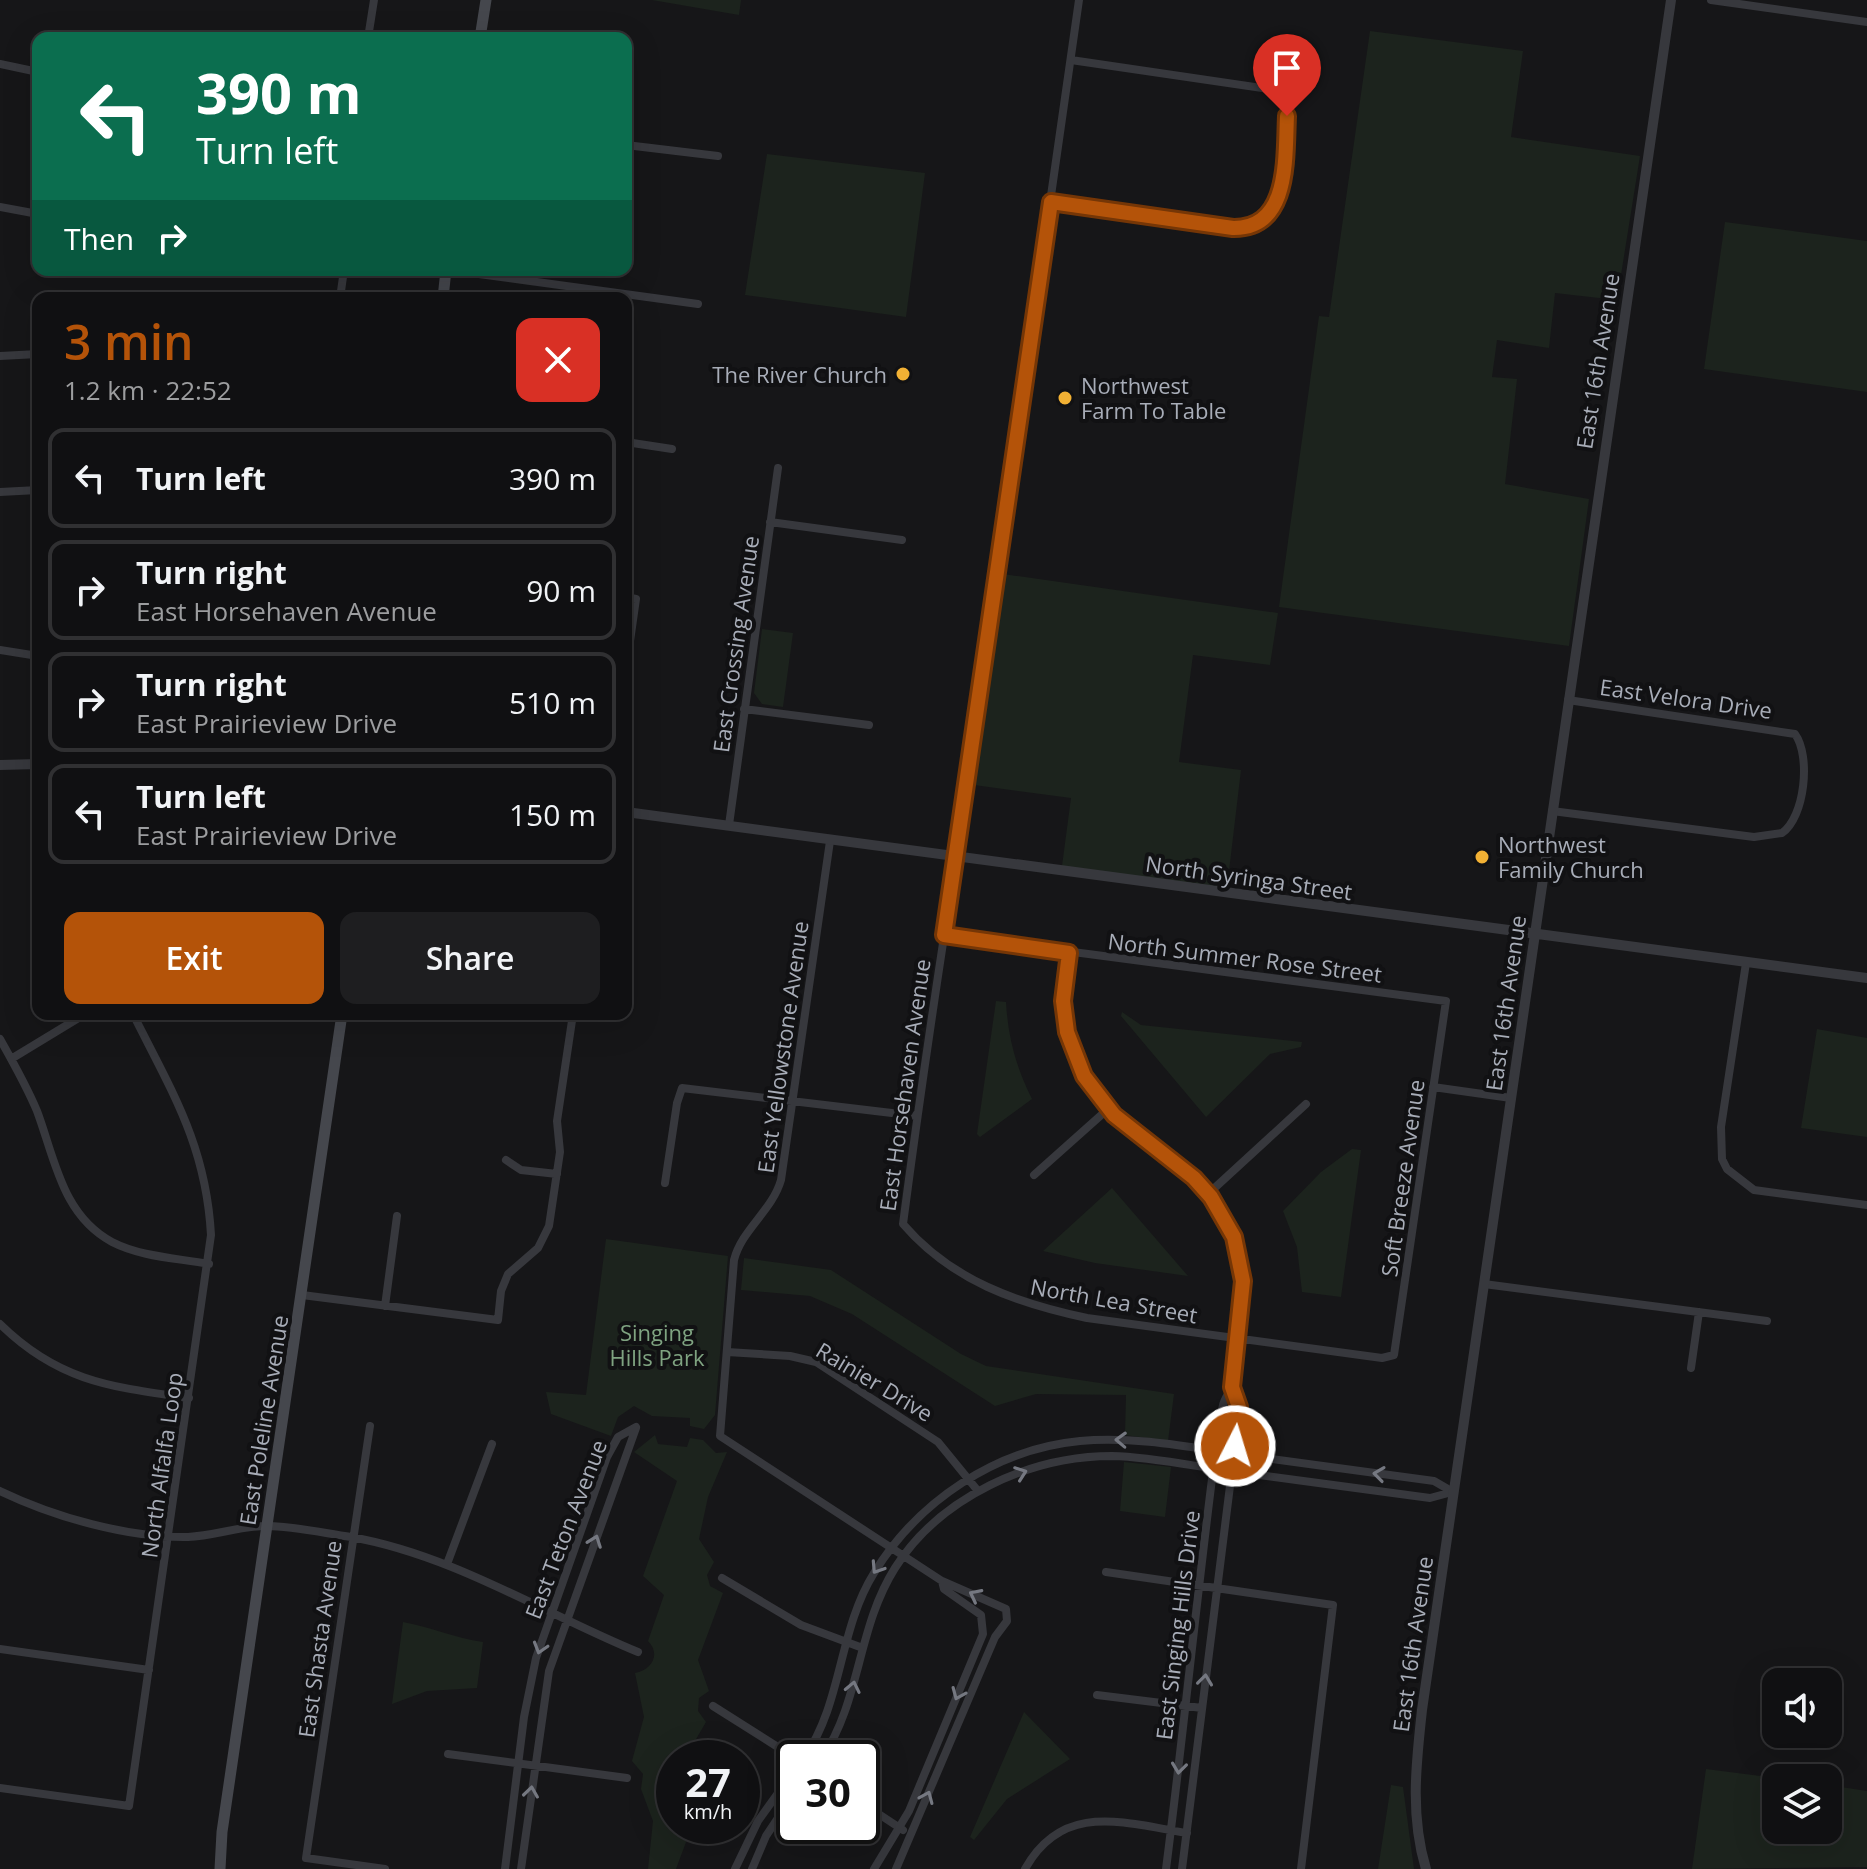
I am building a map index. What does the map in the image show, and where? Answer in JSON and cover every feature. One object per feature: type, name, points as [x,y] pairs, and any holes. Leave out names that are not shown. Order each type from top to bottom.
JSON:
[{"type":"main road","points":[[481,32],[486,0]]},
{"type":"main road","name":"East Poleline Avenue","points":[[220,1869],[222,1832],[341,1020]]},
{"type":"main road","name":"East Poleline Avenue","points":[[212,1869],[222,1832]]},
{"type":"street","points":[[369,32],[374,0]]},
{"type":"street","name":"East Horsehaven Avenue","points":[[903,1224],[1079,0]]},
{"type":"street","name":"East 16th Avenue","points":[[1426,1869],[1416,1822],[1415,1779],[1453,1492],[1671,0]]},
{"type":"street","points":[[1711,0],[1759,3],[1867,22]]},
{"type":"street","points":[[1051,202],[1242,228],[1267,219],[1281,181],[1287,116],[1281,96],[1275,90],[1071,60]]},
{"type":"street","points":[[0,64],[32,71]]},
{"type":"street","points":[[632,146],[718,156]]},
{"type":"street","points":[[0,207],[32,213]]},
{"type":"street","points":[[492,276],[610,292]]},
{"type":"street","points":[[632,295],[698,304]]},
{"type":"street","points":[[0,356],[32,354]]},
{"type":"street","points":[[632,443],[672,449]]},
{"type":"street","name":"East Crossing Avenue","points":[[729,825],[778,468]]},
{"type":"street","points":[[0,492],[32,490]]},
{"type":"street","points":[[770,522],[902,540]]},
{"type":"street","points":[[0,650],[32,655]]},
{"type":"street","name":"East Velora Drive","points":[[1552,811],[1754,837],[1782,833],[1797,812],[1804,755],[1795,734],[1568,700]]},
{"type":"street","points":[[744,709],[869,725]]},
{"type":"street","points":[[0,765],[32,764]]},
{"type":"street","name":"North Syringa Street","points":[[632,813],[956,859],[1867,978]]},
{"type":"street","name":"East Yellowstone Avenue","points":[[830,841],[793,1100],[775,1199],[737,1248],[720,1436],[892,1546]]},
{"type":"street","name":"North Summer Rose Street","points":[[944,935],[1446,1001]]},
{"type":"street","name":"East Singing Hills Drive","points":[[1069,953],[1063,1001],[1067,1032],[1084,1076],[1108,1109],[1178,1164],[1208,1194],[1223,1216],[1240,1259],[1239,1339],[1232,1387],[1223,1401],[1216,1451],[1166,1869]]},
{"type":"street","points":[[1746,963],[1721,1127],[1722,1159],[1727,1169],[1754,1190],[1867,1205]]},
{"type":"street","name":"Soft Breeze Avenue","points":[[1391,1358],[1396,1344],[1446,1001]]},
{"type":"street","points":[[11,1059],[75,1020]]},
{"type":"street","name":"North Alfalfa Loop","points":[[0,1788],[129,1806],[209,1264],[209,1203],[203,1168],[190,1126],[136,1020]]},
{"type":"street","points":[[302,1295],[498,1320],[501,1291],[508,1274],[538,1248],[549,1226],[560,1152],[557,1121],[572,1020]]},
{"type":"street","points":[[0,1039],[36,1110],[67,1197],[86,1223],[112,1242],[140,1253],[209,1264]]},
{"type":"street","points":[[1433,1087],[1511,1098]]},
{"type":"street","points":[[665,1183],[682,1088],[917,1116]]},
{"type":"street","points":[[1208,1194],[1306,1104]]},
{"type":"street","points":[[1034,1175],[1108,1109]]},
{"type":"street","points":[[506,1160],[521,1170],[557,1174]]},
{"type":"street","points":[[385,1306],[397,1216]]},
{"type":"street","name":"North Lea Street","points":[[903,1224],[946,1264],[975,1283],[1019,1301],[1087,1318],[1391,1358]]},
{"type":"street","points":[[1484,1284],[1767,1321]]},
{"type":"street","points":[[1691,1368],[1699,1312]]},
{"type":"street","points":[[0,1324],[59,1368],[83,1378],[108,1387],[189,1398]]},
{"type":"street","name":"Rainier Drive","points":[[727,1352],[790,1356],[816,1362],[938,1442],[978,1491]]},
{"type":"street","name":"East Singing Hills Drive","points":[[1182,1869],[1239,1407],[1232,1387]]},
{"type":"street","name":"East Shasta Avenue","points":[[370,1426],[306,1858],[385,1869]]},
{"type":"street","name":"East Teton Avenue","points":[[505,1869],[529,1690],[551,1615],[607,1457],[618,1437],[636,1427],[549,1671],[521,1869]]},
{"type":"street","points":[[815,1740],[834,1698],[845,1643],[866,1586],[892,1546],[919,1516],[969,1479],[1026,1452],[1080,1441],[1136,1441],[1434,1481],[1453,1492]]},
{"type":"street","points":[[447,1564],[492,1444]]},
{"type":"street","points":[[831,1740],[852,1696],[860,1647],[880,1594],[904,1554],[922,1534],[978,1491],[1034,1468],[1086,1457],[1115,1456],[1430,1498],[1453,1492]]},
{"type":"street","points":[[0,1491],[82,1521],[169,1535],[186,1537],[267,1526],[386,1544],[447,1564],[565,1622],[638,1652]]},
{"type":"street","points":[[892,1546],[942,1581],[1006,1609],[1007,1621],[995,1637],[896,1869]]},
{"type":"street","points":[[1106,1572],[1333,1605],[1301,1869]]},
{"type":"street","points":[[722,1578],[801,1625],[860,1647]]},
{"type":"street","points":[[874,1869],[900,1828],[983,1634],[984,1621],[944,1589],[942,1581]]},
{"type":"street","points":[[0,1649],[149,1670]]},
{"type":"street","points":[[1097,1695],[1202,1708]]},
{"type":"street","points":[[713,1706],[776,1746]]},
{"type":"street","points":[[448,1754],[627,1778]]},
{"type":"street","points":[[735,1869],[758,1821],[776,1796]]},
{"type":"street","points":[[880,1815],[910,1835]]},
{"type":"street","points":[[752,1869],[776,1821]]},
{"type":"street","points":[[1025,1869],[1046,1841],[1082,1821],[1187,1833]]},
{"type":"green space","points":[[652,0],[741,0],[739,15]]},
{"type":"green space","points":[[1370,31],[1523,51],[1511,137],[1640,156],[1617,300],[1555,293],[1549,348],[1497,340],[1492,377],[1517,379],[1505,484],[1589,499],[1569,646],[1279,607],[1319,316],[1329,317]]},
{"type":"green space","points":[[767,154],[925,173],[906,317],[745,295]]},
{"type":"green space","points":[[1725,222],[1867,241],[1867,392],[1704,369]]},
{"type":"green space","points":[[1003,574],[1278,613],[1270,665],[1193,655],[1179,762],[1241,770],[1227,888],[1062,866],[1071,798],[974,785]]},
{"type":"green space","points":[[762,629],[793,633],[783,707],[762,704],[754,693]]},
{"type":"green space","points":[[996,1001],[1006,1002],[1014,1052],[1032,1099],[980,1137],[977,1134]]},
{"type":"green space","points":[[1122,1012],[1141,1025],[1302,1042],[1301,1047],[1270,1054],[1206,1117],[1121,1016]]},
{"type":"green space","points":[[1817,1029],[1867,1038],[1867,1137],[1801,1128]]},
{"type":"green space","points":[[1352,1149],[1361,1150],[1341,1297],[1302,1292],[1297,1247],[1283,1211],[1321,1172]]},
{"type":"green space","points":[[1112,1188],[1188,1276],[1095,1263],[1043,1251]]},
{"type":"green space","name":"Singing Hills Park","points":[[606,1239],[728,1256],[715,1415],[704,1429],[690,1426],[690,1418],[652,1416],[634,1406],[618,1417],[611,1436],[551,1414],[546,1392],[586,1395]]},
{"type":"green space","points":[[744,1258],[831,1270],[961,1354],[986,1366],[1174,1394],[1168,1441],[1125,1435],[1126,1395],[1036,1394],[995,1406],[852,1314],[810,1296],[741,1290]]},
{"type":"green space","points":[[655,1435],[658,1444],[687,1447],[690,1438],[703,1440],[716,1453],[727,1452],[708,1497],[699,1539],[714,1562],[707,1575],[710,1586],[723,1593],[698,1660],[709,1691],[699,1698],[698,1711],[706,1722],[696,1740],[656,1740],[656,1844],[685,1844],[676,1869],[648,1869],[653,1821],[641,1789],[643,1774],[632,1761],[644,1717],[635,1673],[646,1669],[653,1661],[654,1651],[648,1641],[664,1595],[643,1576],[677,1481],[634,1452]]},
{"type":"green space","points":[[1124,1462],[1171,1467],[1165,1517],[1120,1511]]},
{"type":"green space","points":[[403,1622],[483,1642],[477,1688],[427,1691],[392,1704]]},
{"type":"green space","points":[[1024,1712],[1070,1759],[1007,1799],[974,1840],[970,1837]]},
{"type":"green space","points":[[1706,1769],[1762,1776],[1762,1844],[1842,1844],[1842,1787],[1867,1791],[1867,1867],[1692,1869]]},
{"type":"green space","points":[[1391,1785],[1403,1787],[1414,1869],[1378,1869]]},
{"type":"place","name":"The River Church","points":[[903,374]]},
{"type":"place","name":"Northwest Farm To Table","points":[[1065,398]]},
{"type":"place","name":"Northwest Family Church","points":[[1482,857]]},
{"type":"route","points":[[1235,1446],[1239,1407],[1232,1387],[1243,1281],[1234,1237],[1223,1216],[1194,1178],[1128,1128],[1099,1100],[1084,1076],[1067,1032],[1063,1001],[1069,953],[944,935],[1051,202],[1233,228],[1253,226],[1267,219],[1276,201],[1287,116]]}]
